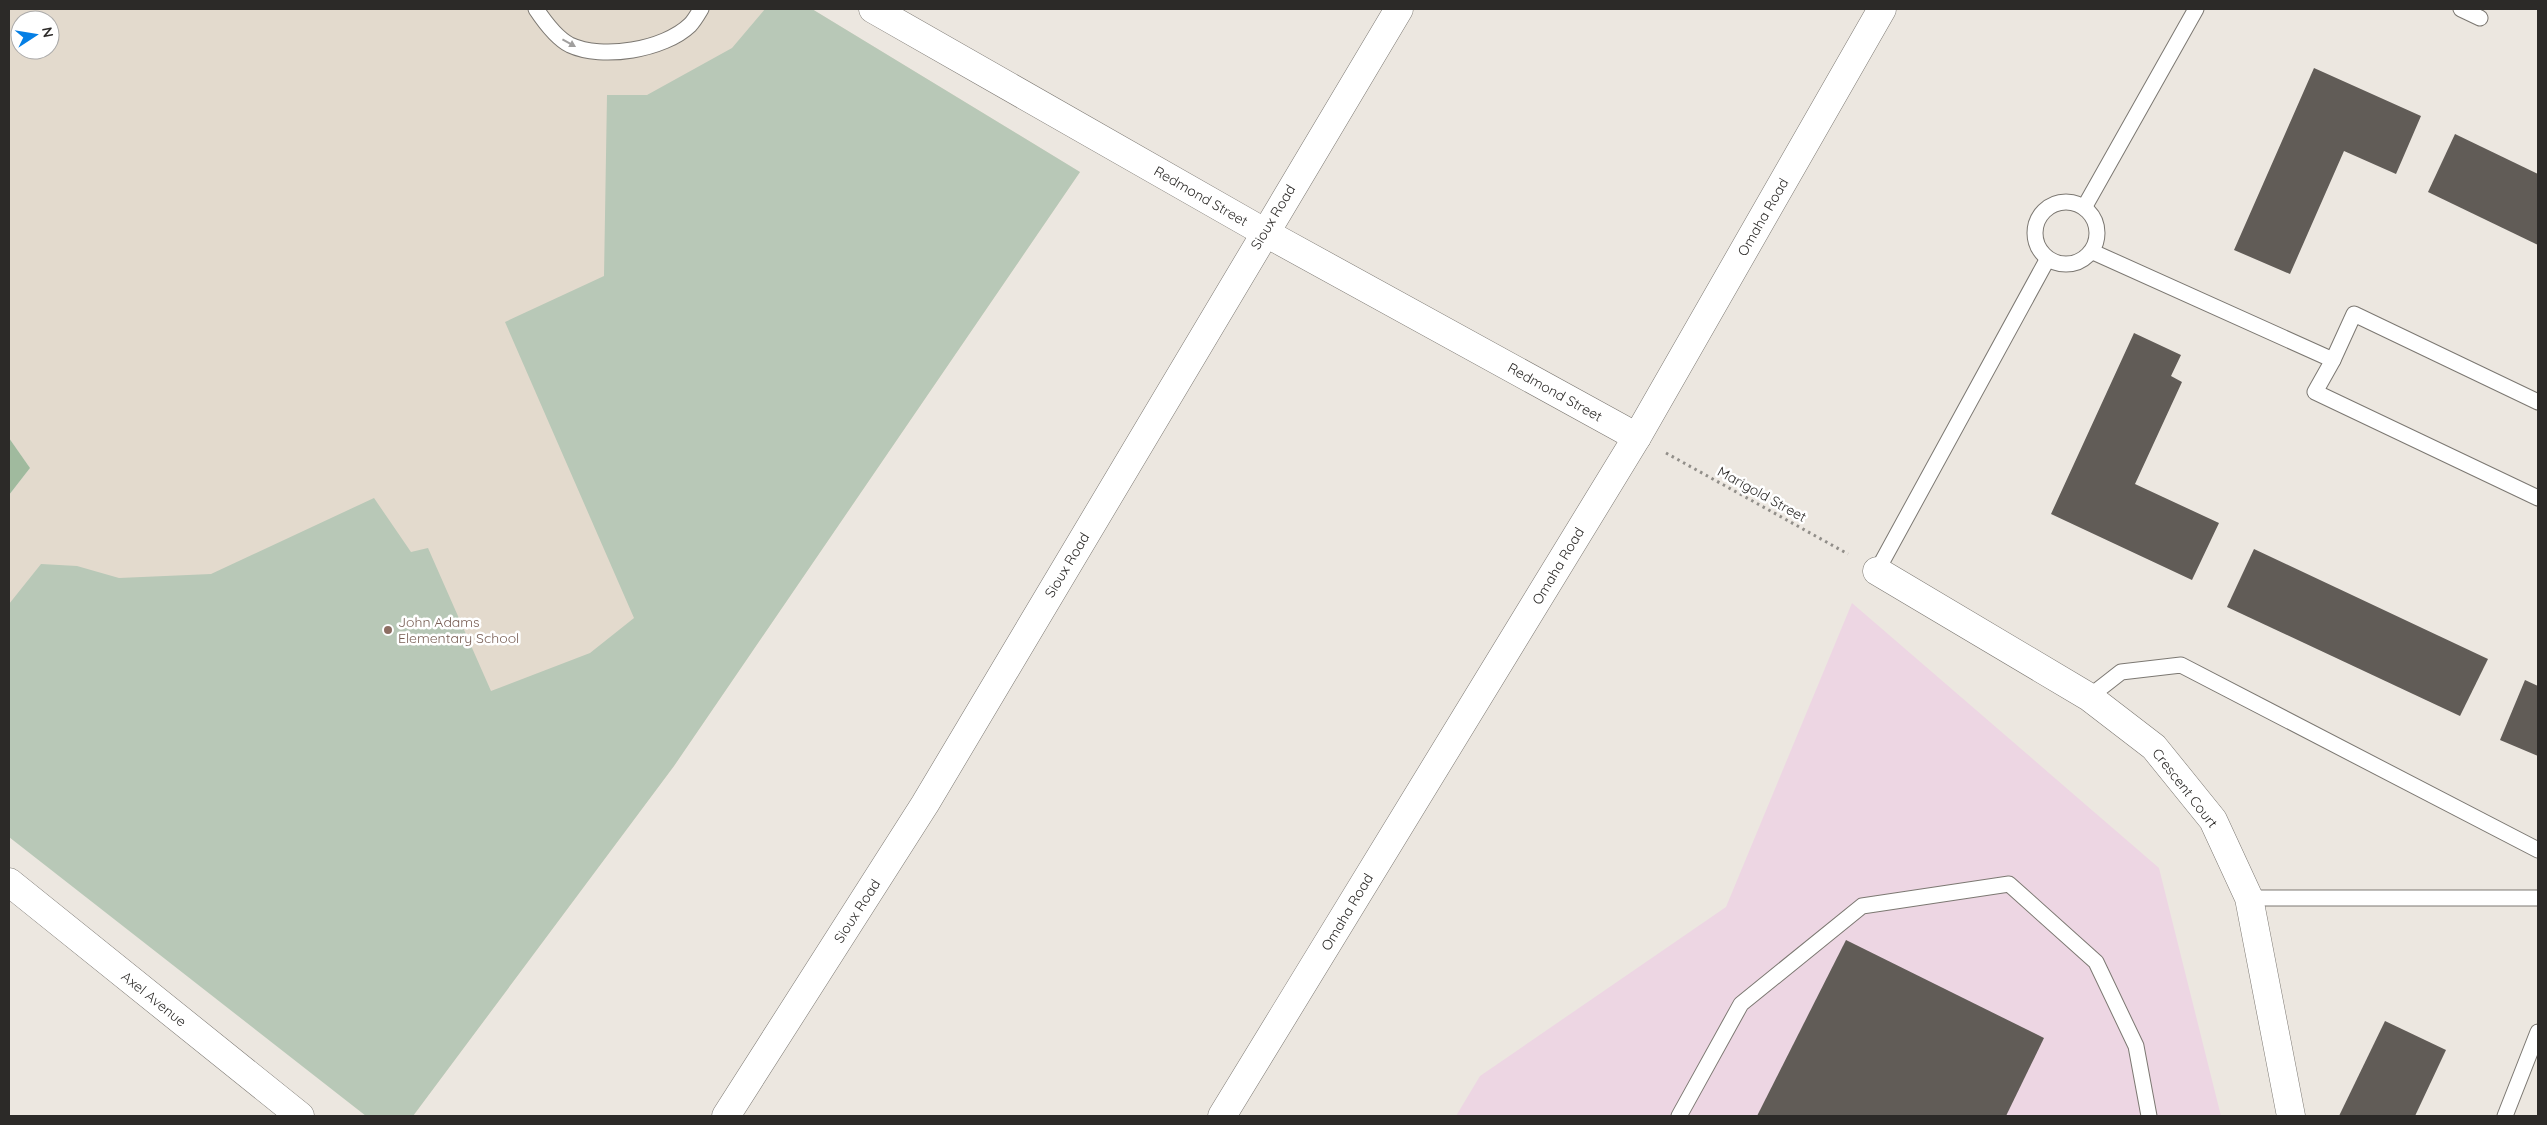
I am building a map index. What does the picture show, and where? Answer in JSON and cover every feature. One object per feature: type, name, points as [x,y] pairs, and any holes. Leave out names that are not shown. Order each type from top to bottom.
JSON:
[{"type":"street","name":"Redmond Street","points":[[873,9],[1264,232],[1637,437]]},
{"type":"street","name":"Sioux Road","points":[[726,1116],[925,804],[1398,9]]},
{"type":"street","name":"Omaha Road","points":[[1222,1116],[1637,437],[1882,9]]},
{"type":"street","name":"Crescent Court","points":[[1877,571],[2089,697],[2154,747],[2214,820],[2250,898],[2291,1116]]},
{"type":"street","name":"Axel Avenue","points":[[9,882],[300,1116]]},
{"type":"lane","points":[[536,9],[547,25],[569,45],[599,52],[633,50],[665,40],[690,25],[701,9]]},
{"type":"lane","points":[[2085,206],[2196,9]]},
{"type":"lane","points":[[2461,9],[2480,18]]},
{"type":"lane","points":[[2060,200],[2085,206],[2098,227],[2093,252],[2071,265],[2047,260],[2033,238],[2039,214],[2060,200]]},
{"type":"lane","points":[[2093,252],[2333,360]]},
{"type":"lane","points":[[1877,571],[2047,260]]},
{"type":"lane","points":[[2538,402],[2354,314],[2333,360],[2315,392],[2538,498]]},
{"type":"lane","points":[[2089,697],[2121,672],[2181,665],[2538,850]]},
{"type":"lane","points":[[1679,1116],[1741,1004],[1862,906],[2009,884],[2096,962],[2136,1046],[2149,1116]]},
{"type":"lane","points":[[2250,898],[2538,898]]},
{"type":"lane","points":[[2505,1116],[2538,1032]]},
{"type":"path","name":"Marigold Street","points":[[1637,437],[1877,571]]},
{"type":"shaded area","name":"John Adams Elementary School","points":[[9,9],[812,9],[1080,172],[674,766],[413,1116],[9,824],[9,495],[30,468],[9,438]]},
{"type":"shaded area","points":[[1852,603],[2159,868],[2221,1116],[1456,1116],[1480,1076],[1726,907]]},
{"type":"green space","points":[[765,9],[812,9],[1080,172],[674,766],[413,1116],[366,1116],[9,837],[9,604],[41,564],[77,566],[119,578],[211,574],[374,498],[411,552],[428,548],[491,691],[590,653],[634,618],[505,322],[604,276],[607,95],[647,95],[732,48]]},
{"type":"green space","points":[[9,438],[30,468],[9,495]]},
{"type":"building","points":[[2314,68],[2421,116],[2396,174],[2344,151],[2290,274],[2234,250]]},
{"type":"building","points":[[2455,134],[2538,174],[2538,245],[2428,192]]},
{"type":"building","points":[[2134,333],[2181,355],[2171,376],[2182,382],[2135,484],[2219,523],[2192,580],[2051,514]]},
{"type":"building","points":[[2254,549],[2488,659],[2460,716],[2227,607]]},
{"type":"building","points":[[2525,680],[2538,686],[2538,756],[2500,740]]},
{"type":"building","points":[[1846,940],[2044,1038],[2006,1116],[1757,1116]]},
{"type":"building","points":[[2385,1021],[2446,1050],[2415,1116],[2339,1116]]},
{"type":"place","name":"John Adams Elementary School","points":[[388,630]]}]
